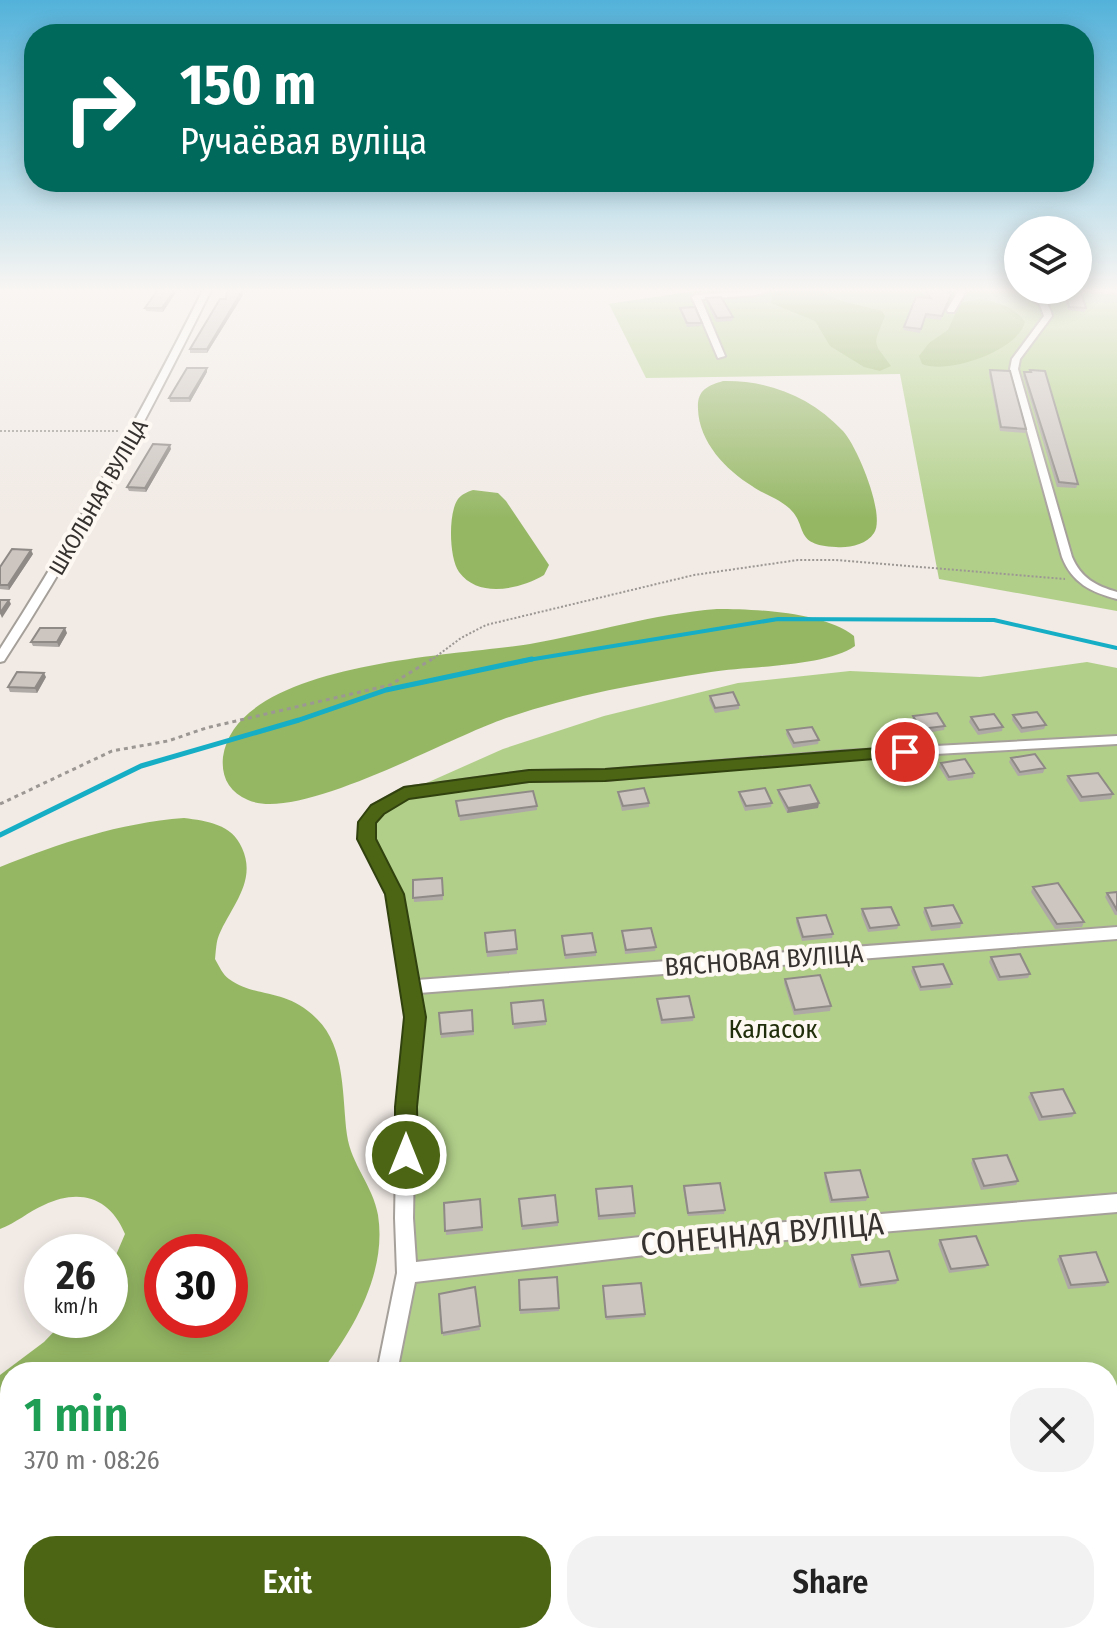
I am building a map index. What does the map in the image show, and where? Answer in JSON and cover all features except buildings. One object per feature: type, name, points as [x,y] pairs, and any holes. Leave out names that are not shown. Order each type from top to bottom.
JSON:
[{"type":"street","name":"ШКОЛЬНАЯ ВУЛІЦА","points":[[0,658],[50,580],[170,365]]},
{"type":"street","points":[[1015,365],[1070,565],[1082,582],[1095,590],[1117,596]]},
{"type":"street","points":[[389,1362],[407,1273],[404,1218],[407,1097],[415,1038],[412,987],[394,894],[369,847],[366,831],[372,814],[404,793],[529,776],[605,775],[844,755],[1117,740]]},
{"type":"street","name":"ВЯСНОВАЯ ВУЛІЦА","points":[[412,987],[1117,933]]},
{"type":"street","name":"СОНЕЧНАЯ ВУЛІЦА","points":[[407,1273],[739,1235],[1117,1203]]},
{"type":"path","points":[[0,431],[134,431]]},
{"type":"path","points":[[0,804],[112,751],[168,741],[206,728],[390,685],[411,677],[424,663],[470,631],[486,625],[686,576],[782,562],[873,561],[929,569],[1024,573],[1082,582]]},
{"type":"green space","points":[[639,365],[1117,365],[1117,611],[939,579],[900,374],[646,378]]},
{"type":"green space","points":[[860,365],[891,366],[880,371]]},
{"type":"green space","points":[[924,365],[955,365],[948,366]]},
{"type":"green space","points":[[723,381],[757,384],[788,393],[817,409],[843,431],[862,465],[873,497],[877,524],[871,537],[846,547],[813,543],[807,539],[789,508],[756,489],[724,463],[703,433],[698,409],[704,390]]},
{"type":"green space","points":[[473,490],[498,493],[506,501],[549,565],[544,575],[512,587],[488,589],[477,586],[459,572],[452,546],[451,525],[458,499]]},
{"type":"green space","points":[[717,609],[769,611],[807,617],[841,628],[854,636],[855,646],[842,653],[806,662],[685,676],[552,704],[476,730],[373,776],[301,800],[271,804],[248,800],[231,788],[225,777],[223,757],[237,725],[266,701],[307,682],[405,660],[530,644],[646,619]]},
{"type":"green space","name":"Каласок","points":[[1087,662],[1117,668],[1117,1362],[389,1362],[406,1293],[415,1017],[382,871],[367,822],[404,793],[503,749],[604,716],[738,683],[850,671],[980,677]]},
{"type":"green space","points":[[184,818],[218,825],[232,834],[242,848],[247,871],[241,893],[219,935],[215,959],[229,979],[250,989],[294,1002],[305,1009],[317,1019],[333,1044],[341,1074],[349,1146],[372,1194],[378,1215],[379,1236],[378,1258],[365,1299],[328,1362],[17,1362],[48,1338],[128,1338],[128,1234],[125,1234],[111,1211],[92,1199],[69,1197],[38,1208],[0,1229],[0,867],[90,835],[136,824]]},
{"type":"waterway","points":[[525,661],[778,619],[994,620],[1117,648]]},
{"type":"waterway","points":[[525,661],[532,659]]},
{"type":"waterway","points":[[0,835],[141,766],[299,720],[386,690],[525,661]]},
{"type":"route","points":[[406,1155],[406,1107],[414,1055],[415,1017],[394,894],[366,839],[367,822],[377,809],[404,793],[529,776],[605,775],[905,752]]}]
